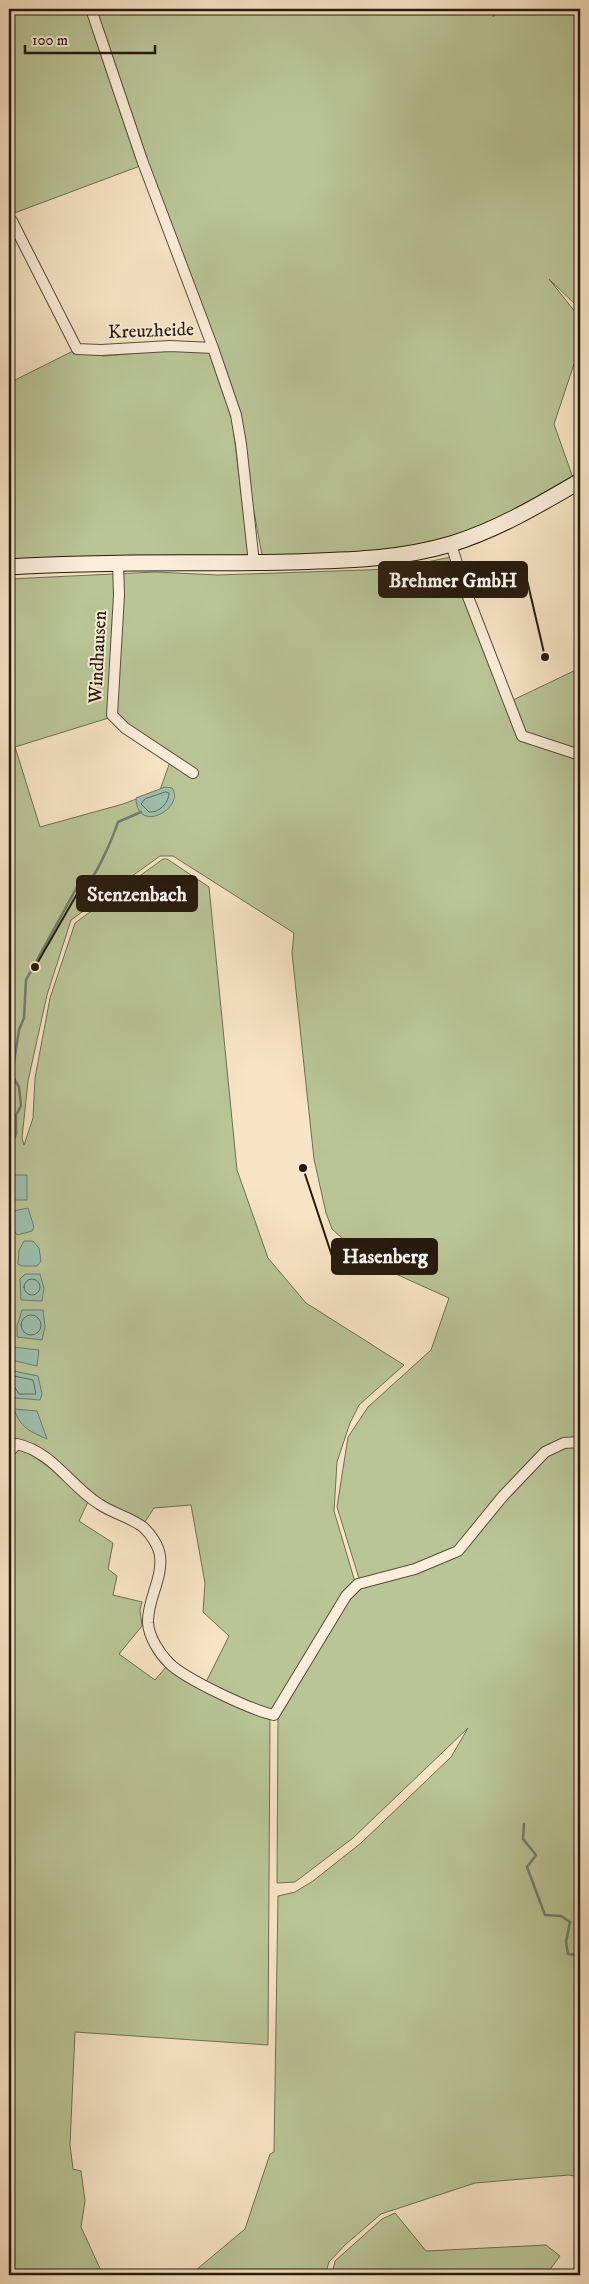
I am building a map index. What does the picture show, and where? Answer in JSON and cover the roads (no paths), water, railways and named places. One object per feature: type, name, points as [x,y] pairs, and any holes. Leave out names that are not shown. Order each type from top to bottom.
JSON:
[{"type":"main road","points":[[9,567],[118,562],[254,562],[387,559],[451,544],[494,529],[580,482]]},
{"type":"street","points":[[91,9],[142,160],[213,348]]},
{"type":"street","name":"Kreuzheide","points":[[9,223],[12,221],[77,348],[101,350],[170,346],[213,348],[236,414],[254,562]]},
{"type":"street","points":[[451,544],[465,589],[522,736],[580,755]]},
{"type":"street","name":"Windhausen","points":[[118,562],[119,595],[112,715],[125,728],[193,772]]},
{"type":"street","points":[[9,1452],[17,1444],[40,1454],[98,1504],[143,1527],[155,1541],[160,1555],[159,1573],[149,1607],[148,1623],[151,1638],[169,1663],[197,1681],[274,1715],[346,1596],[358,1584],[415,1570],[458,1551],[503,1496],[545,1452],[564,1443],[580,1442]]},
{"type":"water","points":[[165,787],[172,788],[175,795],[167,810],[152,817],[144,815],[138,809],[136,798]]},
{"type":"water","points":[[14,1175],[27,1175],[27,1200],[15,1200],[10,1196],[10,1181]]},
{"type":"water","points":[[28,1208],[34,1227],[32,1231],[17,1235],[10,1214],[13,1211]]},
{"type":"water","points":[[24,1241],[33,1241],[39,1248],[41,1261],[37,1266],[22,1266],[18,1264],[19,1250]]},
{"type":"water","points":[[25,1274],[40,1274],[44,1288],[42,1301],[21,1300],[20,1279]]},
{"type":"water","points":[[22,1310],[43,1310],[45,1327],[42,1340],[17,1337],[17,1326]]},
{"type":"water","points":[[13,1347],[39,1350],[37,1366],[11,1360]]},
{"type":"water","points":[[9,1370],[38,1376],[42,1394],[40,1400],[15,1398],[9,1384]]},
{"type":"water","points":[[14,1409],[37,1411],[47,1439],[26,1428],[19,1420]]},
{"type":"waterway","points":[[9,1152],[16,1134],[16,1115],[21,1106],[19,1087],[12,1075],[19,1030],[24,1018],[26,980],[77,887],[88,882],[94,874],[106,852],[118,822],[141,812]]},
{"type":"waterway","points":[[9,1256],[13,1290],[9,1308]]},
{"type":"waterway","points":[[9,1508],[10,1473],[14,1453]]},
{"type":"waterway","points":[[524,1824],[523,1839],[536,1855],[527,1867],[545,1915],[561,1916],[570,1922],[566,1942],[568,1954],[576,1955],[580,1977]]},
{"type":"waterway","points":[[523,2275],[541,2275]]},
{"type":"place","name":"Brehmer GmbH","points":[[545,657]]},
{"type":"place","name":"Stenzenbach","points":[[35,967]]},
{"type":"place","name":"Hasenberg","points":[[303,1168]]}]
